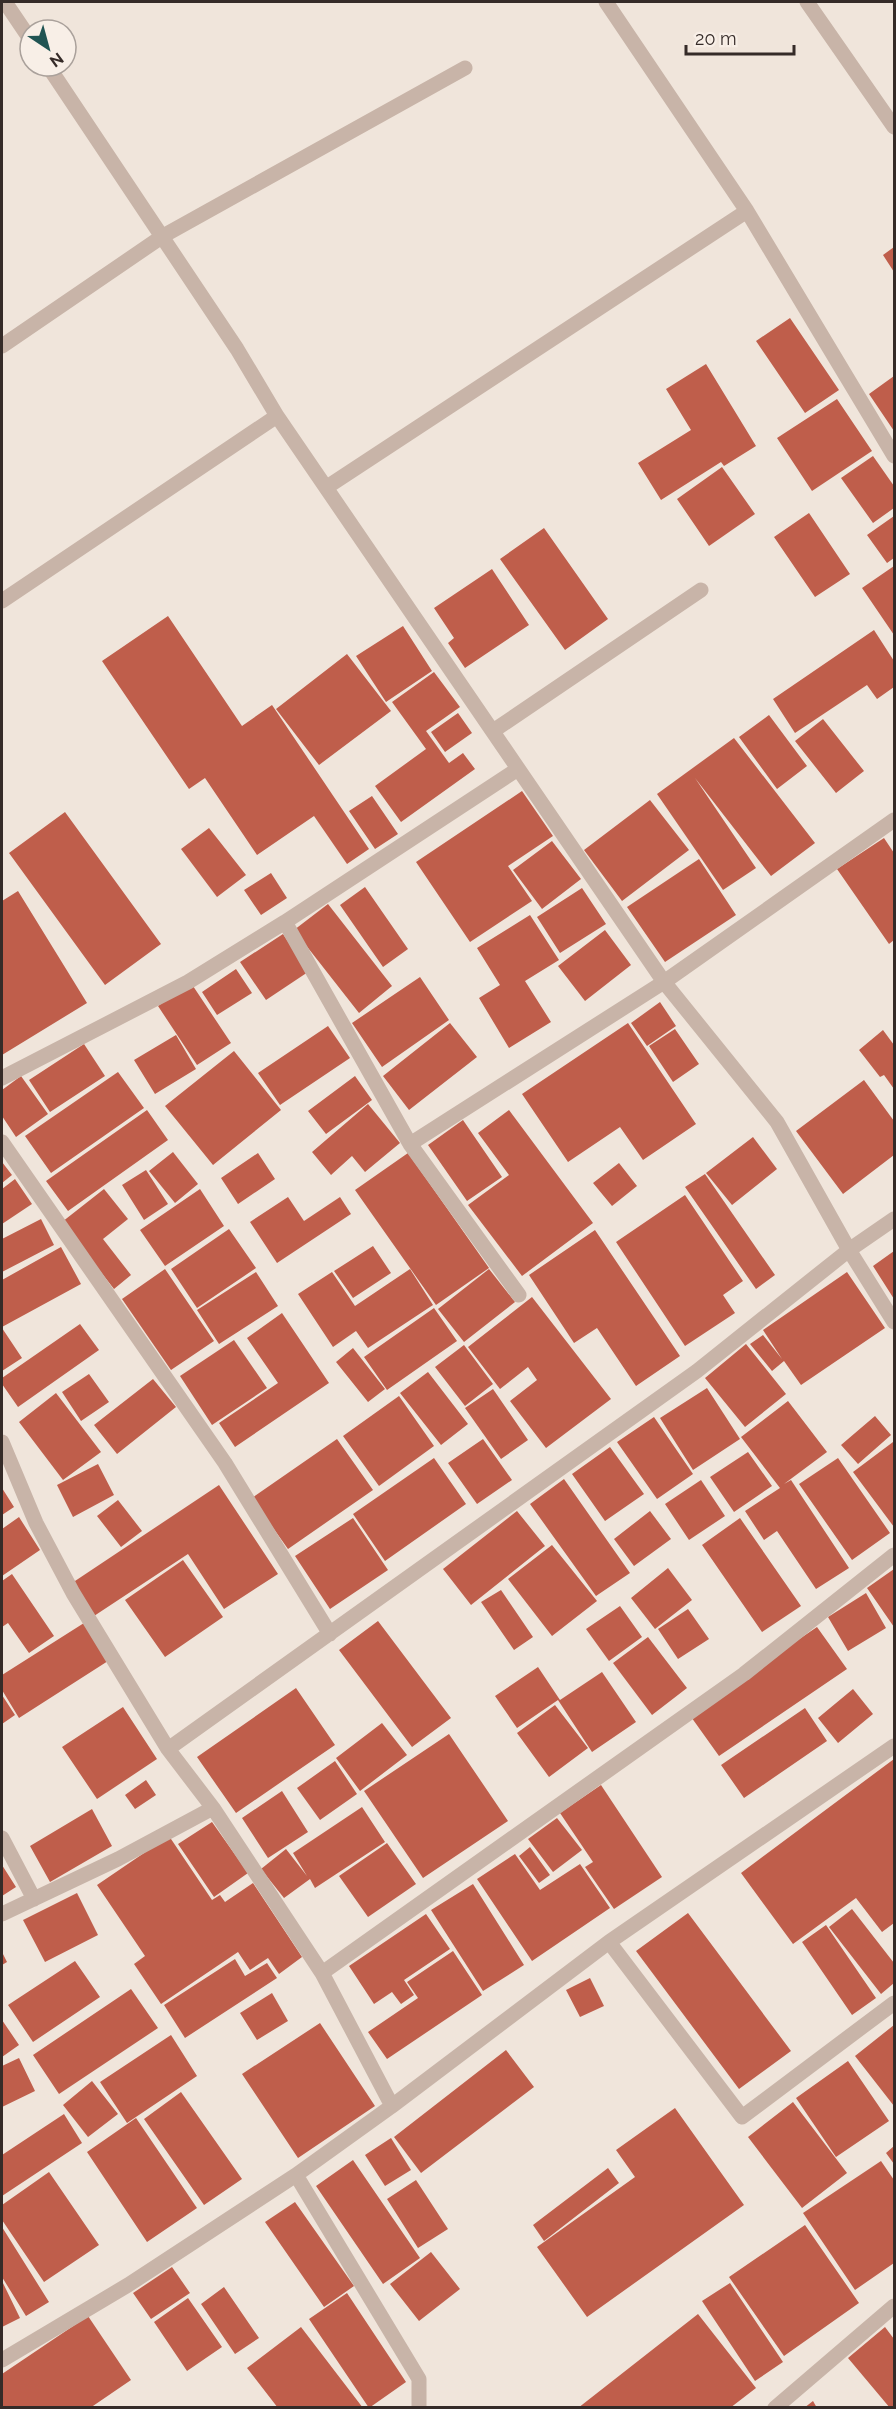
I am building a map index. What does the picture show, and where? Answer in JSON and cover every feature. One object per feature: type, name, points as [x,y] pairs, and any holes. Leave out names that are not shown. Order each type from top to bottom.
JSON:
[{"type":"street","points":[[4,2],[18,22]]},
{"type":"street","points":[[606,2],[747,211],[894,456]]},
{"type":"street","points":[[807,2],[894,127]]},
{"type":"street","points":[[2,346],[163,236],[465,68]]},
{"type":"street","points":[[56,78],[163,236],[278,416],[664,982],[777,1122],[849,1250],[894,1322]]},
{"type":"street","points":[[327,488],[747,211]]},
{"type":"street","points":[[2,601],[278,416]]},
{"type":"street","points":[[493,731],[701,590]]},
{"type":"street","points":[[2,1078],[188,982],[285,922],[518,769]]},
{"type":"street","points":[[410,1144],[664,982],[894,820]]},
{"type":"street","points":[[285,922],[410,1144],[519,1295]]},
{"type":"street","points":[[2,1142],[225,1462],[330,1634]]},
{"type":"street","points":[[168,1749],[697,1371],[849,1250],[894,1219]]},
{"type":"street","points":[[2,1442],[36,1523],[73,1593],[168,1749],[213,1808],[322,1972],[392,2106]]},
{"type":"street","points":[[322,1972],[744,1674],[894,1555]]},
{"type":"street","points":[[2,2360],[128,2285],[296,2175],[392,2106],[609,1942],[894,1746]]},
{"type":"street","points":[[2,1914],[118,1859],[213,1808]]},
{"type":"street","points":[[2,1838],[34,1899]]},
{"type":"street","points":[[609,1942],[742,2117],[894,2003]]},
{"type":"street","points":[[296,2175],[419,2379],[418,2408]]},
{"type":"street","points":[[775,2408],[894,2306]]},
{"type":"building","points":[[894,247],[894,272],[883,255]]},
{"type":"building","points":[[790,318],[839,390],[805,413],[756,341]]},
{"type":"building","points":[[706,364],[756,446],[724,466],[721,462],[661,500],[638,463],[691,430],[666,389]]},
{"type":"building","points":[[894,376],[894,431],[869,394]]},
{"type":"building","points":[[837,399],[872,451],[812,491],[777,438]]},
{"type":"building","points":[[873,456],[894,486],[894,508],[873,523],[841,478]]},
{"type":"building","points":[[722,467],[755,514],[709,546],[677,499]]},
{"type":"building","points":[[809,513],[850,574],[815,597],[774,537]]},
{"type":"building","points":[[894,516],[894,558],[887,563],[867,535]]},
{"type":"building","points":[[544,528],[608,619],[565,650],[500,559]]},
{"type":"building","points":[[894,566],[894,635],[862,588]]},
{"type":"building","points":[[492,569],[529,625],[465,668],[448,643],[454,638],[434,608]]},
{"type":"building","points":[[168,616],[242,726],[272,705],[369,849],[347,864],[314,816],[257,855],[205,778],[189,789],[102,661]]},
{"type":"building","points":[[403,626],[432,671],[386,702],[356,656]]},
{"type":"building","points":[[874,630],[894,661],[894,687],[877,699],[867,685],[795,733],[773,699]]},
{"type":"building","points":[[347,654],[391,711],[319,765],[276,709]]},
{"type":"building","points":[[434,672],[460,707],[426,731],[449,763],[463,753],[475,769],[401,822],[375,786],[426,749],[392,702]]},
{"type":"building","points":[[458,713],[472,733],[445,752],[431,732]]},
{"type":"building","points":[[769,715],[807,766],[777,789],[739,737]]},
{"type":"building","points":[[823,719],[864,771],[836,793],[795,741]]},
{"type":"building","points":[[734,738],[815,843],[771,876],[695,778],[756,868],[723,890],[657,794]]},
{"type":"building","points":[[522,791],[553,836],[508,866],[532,901],[470,942],[416,862]]},
{"type":"building","points":[[372,796],[398,834],[375,849],[349,811]]},
{"type":"building","points":[[650,800],[689,850],[622,901],[584,850]]},
{"type":"building","points":[[65,812],[161,944],[105,985],[9,853]]},
{"type":"building","points":[[209,828],[246,875],[217,897],[181,849]]},
{"type":"building","points":[[884,838],[894,853],[894,940],[889,944],[837,869]]},
{"type":"building","points":[[552,841],[581,879],[542,909],[513,870]]},
{"type":"building","points":[[699,859],[736,915],[665,962],[627,907]]},
{"type":"building","points":[[271,873],[287,898],[261,915],[244,890]]},
{"type":"building","points":[[365,887],[408,949],[383,967],[340,905]]},
{"type":"building","points":[[582,888],[606,924],[560,953],[537,917]]},
{"type":"building","points":[[18,891],[87,1003],[2,1055],[2,901]]},
{"type":"building","points":[[328,904],[392,986],[359,1013],[294,930]]},
{"type":"building","points":[[530,915],[559,960],[525,981],[551,1022],[509,1048],[479,998],[500,985],[477,948]]},
{"type":"building","points":[[605,930],[631,965],[585,1001],[558,966]]},
{"type":"building","points":[[283,934],[308,972],[266,1000],[240,962]]},
{"type":"building","points":[[236,969],[252,993],[217,1015],[202,992]]},
{"type":"building","points":[[420,977],[449,1020],[382,1067],[352,1023]]},
{"type":"building","points":[[191,983],[231,1043],[197,1065],[158,1006]]},
{"type":"building","points":[[660,1002],[676,1026],[647,1046],[631,1023]]},
{"type":"building","points":[[450,1023],[477,1057],[409,1110],[383,1076]]},
{"type":"building","points":[[628,1023],[696,1124],[643,1160],[620,1127],[568,1162],[522,1094]]},
{"type":"building","points":[[328,1026],[350,1058],[280,1105],[258,1073]]},
{"type":"building","points":[[675,1029],[699,1064],[673,1082],[649,1046]]},
{"type":"building","points":[[883,1030],[894,1045],[894,1089],[884,1075],[880,1077],[859,1050]]},
{"type":"building","points":[[176,1035],[196,1069],[155,1094],[134,1060]]},
{"type":"building","points":[[84,1044],[105,1076],[50,1112],[29,1080]]},
{"type":"building","points":[[234,1051],[281,1110],[213,1165],[165,1106]]},
{"type":"building","points":[[118,1072],[144,1108],[51,1173],[25,1136]]},
{"type":"building","points":[[21,1076],[48,1114],[16,1137],[2,1116],[2,1090]]},
{"type":"building","points":[[355,1076],[372,1100],[326,1134],[308,1111]]},
{"type":"building","points":[[864,1080],[894,1121],[894,1155],[843,1194],[796,1131]]},
{"type":"building","points":[[368,1104],[400,1143],[365,1172],[352,1156],[331,1175],[312,1152]]},
{"type":"building","points":[[147,1110],[168,1140],[68,1211],[46,1181]]},
{"type":"building","points":[[509,1110],[593,1223],[522,1276],[468,1205],[509,1175],[478,1133]]},
{"type":"building","points":[[463,1120],[502,1177],[467,1201],[428,1145]]},
{"type":"building","points":[[753,1137],[777,1169],[732,1205],[706,1173]]},
{"type":"building","points":[[173,1152],[198,1184],[175,1203],[149,1171]]},
{"type":"building","points":[[258,1153],[275,1179],[238,1204],[221,1178]]},
{"type":"building","points":[[408,1153],[489,1268],[436,1305],[355,1190]]},
{"type":"building","points":[[2,1162],[12,1175],[2,1183]]},
{"type":"building","points":[[619,1163],[637,1186],[612,1206],[593,1183]]},
{"type":"building","points":[[146,1170],[168,1204],[144,1220],[122,1185]]},
{"type":"building","points":[[705,1174],[775,1275],[756,1289],[685,1187]]},
{"type":"building","points":[[15,1179],[32,1204],[2,1224],[2,1189]]},
{"type":"building","points":[[104,1189],[128,1219],[103,1239],[131,1275],[114,1289],[62,1222]]},
{"type":"building","points":[[200,1189],[224,1226],[165,1266],[140,1230]]},
{"type":"building","points":[[685,1195],[743,1281],[723,1295],[735,1313],[685,1346],[616,1242]]},
{"type":"building","points":[[288,1197],[304,1221],[340,1197],[351,1214],[277,1263],[250,1222]]},
{"type":"building","points":[[41,1219],[54,1245],[2,1272],[2,1239]]},
{"type":"building","points":[[229,1229],[256,1268],[197,1308],[171,1269]]},
{"type":"building","points":[[595,1230],[680,1356],[636,1386],[597,1328],[574,1343],[529,1275]]},
{"type":"building","points":[[373,1246],[391,1273],[353,1298],[334,1271]]},
{"type":"building","points":[[61,1247],[81,1284],[2,1327],[2,1280]]},
{"type":"building","points":[[894,1251],[894,1299],[873,1266]]},
{"type":"building","points":[[165,1269],[214,1341],[171,1370],[122,1299]]},
{"type":"building","points":[[410,1269],[433,1305],[368,1348],[356,1331],[333,1347],[298,1294],[332,1272],[355,1306]]},
{"type":"building","points":[[489,1269],[515,1302],[464,1342],[438,1309]]},
{"type":"building","points":[[256,1272],[278,1306],[219,1344],[197,1310]]},
{"type":"building","points":[[847,1272],[885,1328],[801,1385],[784,1361],[772,1371],[750,1344],[763,1335],[782,1359],[763,1330]]},
{"type":"building","points":[[532,1297],[611,1399],[546,1448],[510,1401],[537,1380],[528,1367],[500,1389],[468,1347]]},
{"type":"building","points":[[434,1308],[457,1341],[387,1390],[364,1357]]},
{"type":"building","points":[[282,1313],[329,1383],[235,1447],[219,1423],[278,1383],[247,1338]]},
{"type":"building","points":[[80,1324],[99,1350],[18,1407],[2,1384],[2,1378]]},
{"type":"building","points":[[2,1328],[22,1358],[2,1371]]},
{"type":"building","points":[[234,1340],[267,1388],[212,1425],[180,1376]]},
{"type":"building","points":[[746,1344],[786,1394],[745,1427],[705,1378]]},
{"type":"building","points":[[464,1345],[493,1384],[465,1406],[435,1367]]},
{"type":"building","points":[[353,1348],[385,1389],[368,1402],[336,1362]]},
{"type":"building","points":[[428,1372],[468,1424],[441,1445],[400,1393]]},
{"type":"building","points":[[89,1374],[109,1402],[81,1421],[62,1392]]},
{"type":"building","points":[[153,1379],[176,1407],[117,1454],[94,1425]]},
{"type":"building","points":[[707,1388],[740,1439],[693,1470],[660,1418]]},
{"type":"building","points":[[493,1389],[528,1440],[501,1459],[465,1408]]},
{"type":"building","points":[[56,1393],[101,1452],[63,1480],[19,1422]]},
{"type":"building","points":[[399,1396],[434,1446],[379,1486],[343,1436]]},
{"type":"building","points":[[788,1401],[827,1452],[784,1484],[791,1480],[849,1568],[816,1589],[777,1531],[764,1540],[745,1511],[780,1488],[741,1437]]},
{"type":"building","points":[[875,1416],[891,1435],[858,1464],[841,1445]]},
{"type":"building","points":[[654,1417],[693,1474],[657,1499],[617,1442]]},
{"type":"building","points":[[337,1439],[373,1490],[288,1549],[252,1498]]},
{"type":"building","points":[[483,1439],[512,1480],[477,1504],[448,1463]]},
{"type":"building","points":[[893,1442],[894,1444],[894,1527],[853,1472]]},
{"type":"building","points":[[610,1447],[644,1494],[605,1521],[572,1474]]},
{"type":"building","points":[[748,1452],[772,1486],[734,1512],[710,1477]]},
{"type":"building","points":[[434,1458],[466,1504],[385,1561],[353,1514]]},
{"type":"building","points":[[838,1458],[890,1533],[852,1560],[799,1484]]},
{"type":"building","points":[[98,1464],[114,1495],[73,1517],[57,1485]]},
{"type":"building","points":[[564,1479],[630,1573],[596,1596],[530,1504]]},
{"type":"building","points":[[701,1480],[725,1516],[689,1540],[665,1504]]},
{"type":"building","points":[[219,1485],[278,1574],[224,1609],[188,1554],[94,1616],[72,1583]]},
{"type":"building","points":[[2,1488],[14,1507],[2,1515]]},
{"type":"building","points":[[118,1500],[142,1531],[121,1547],[97,1516]]},
{"type":"building","points":[[517,1511],[545,1546],[471,1605],[443,1569]]},
{"type":"building","points":[[650,1511],[671,1539],[634,1566],[614,1539]]},
{"type":"building","points":[[19,1517],[40,1550],[2,1576],[2,1529]]},
{"type":"building","points":[[353,1518],[388,1570],[330,1609],[295,1556]]},
{"type":"building","points":[[740,1518],[801,1606],[762,1632],[702,1545]]},
{"type":"building","points":[[552,1545],[597,1601],[552,1636],[508,1579]]},
{"type":"building","points":[[183,1560],[223,1617],[165,1657],[125,1600]]},
{"type":"building","points":[[668,1568],[692,1600],[655,1629],[631,1598]]},
{"type":"building","points":[[894,1569],[894,1627],[867,1588]]},
{"type":"building","points":[[12,1574],[54,1636],[29,1653],[8,1623],[2,1627],[2,1581]]},
{"type":"building","points":[[501,1590],[533,1637],[514,1650],[481,1602]]},
{"type":"building","points":[[866,1593],[886,1628],[848,1651],[828,1617]]},
{"type":"building","points":[[620,1606],[642,1637],[609,1661],[586,1629]]},
{"type":"building","points":[[688,1609],[709,1639],[678,1659],[658,1629]]},
{"type":"building","points":[[378,1621],[451,1718],[412,1747],[339,1650]]},
{"type":"building","points":[[84,1623],[108,1661],[19,1718],[2,1690],[2,1675]]},
{"type":"building","points":[[817,1627],[847,1669],[719,1756],[689,1714]]},
{"type":"building","points":[[648,1637],[687,1688],[652,1715],[613,1663]]},
{"type":"building","points":[[538,1667],[560,1700],[602,1672],[636,1722],[592,1752],[558,1700],[517,1728],[495,1696]]},
{"type":"building","points":[[296,1688],[335,1745],[236,1813],[197,1757]]},
{"type":"building","points":[[853,1689],[873,1714],[838,1743],[818,1718]]},
{"type":"building","points":[[2,1695],[15,1715],[2,1724]]},
{"type":"building","points":[[555,1705],[588,1748],[549,1777],[517,1733]]},
{"type":"building","points":[[123,1707],[157,1759],[97,1799],[62,1747]]},
{"type":"building","points":[[805,1708],[827,1741],[744,1798],[721,1765]]},
{"type":"building","points":[[382,1723],[407,1755],[360,1791],[336,1758]]},
{"type":"building","points":[[449,1734],[508,1821],[423,1878],[364,1791]]},
{"type":"building","points":[[894,1759],[894,1923],[882,1932],[856,1898],[793,1944],[741,1873]]},
{"type":"building","points":[[335,1761],[357,1794],[320,1820],[297,1788]]},
{"type":"building","points":[[146,1780],[156,1795],[135,1809],[125,1795]]},
{"type":"building","points":[[601,1785],[662,1877],[614,1909],[585,1867],[593,1862],[560,1813]]},
{"type":"building","points":[[282,1791],[308,1832],[268,1858],[242,1818]]},
{"type":"building","points":[[362,1807],[385,1842],[315,1888],[310,1879],[284,1898],[261,1869],[286,1849],[307,1876],[293,1853]]},
{"type":"building","points":[[92,1809],[112,1846],[50,1882],[30,1846]]},
{"type":"building","points":[[557,1818],[582,1850],[553,1872],[528,1839]]},
{"type":"building","points":[[212,1822],[248,1873],[214,1897],[178,1844]]},
{"type":"building","points":[[169,1836],[212,1900],[220,1895],[225,1902],[253,1883],[302,1957],[279,1974],[268,1958],[250,1970],[238,1952],[161,2004],[134,1964],[145,1956],[97,1885]]},
{"type":"building","points":[[387,1843],[416,1884],[368,1917],[339,1876]]},
{"type":"building","points":[[530,1847],[550,1875],[539,1883],[519,1856]]},
{"type":"building","points":[[515,1854],[540,1890],[580,1864],[610,1908],[532,1961],[477,1879]]},
{"type":"building","points":[[2,1865],[16,1887],[2,1896]]},
{"type":"building","points":[[473,1884],[524,1965],[483,1991],[431,1910]]},
{"type":"building","points":[[77,1893],[98,1935],[45,1962],[23,1920]]},
{"type":"building","points":[[852,1909],[894,1963],[894,1983],[881,1994],[829,1927]]},
{"type":"building","points":[[688,1913],[791,2051],[739,2089],[636,1951]]},
{"type":"building","points":[[426,1914],[450,1949],[404,1980],[414,1995],[401,2004],[392,1992],[374,2004],[349,1966]]},
{"type":"building","points":[[826,1925],[876,1998],[852,2015],[802,1942]]},
{"type":"building","points":[[453,1951],[482,1995],[387,2059],[368,2032],[418,1998],[407,1982]]},
{"type":"building","points":[[2,1952],[7,1962],[2,1965]]},
{"type":"building","points":[[235,1959],[245,1976],[267,1963],[277,1978],[185,2038],[164,2005]]},
{"type":"building","points":[[75,1961],[100,1997],[33,2042],[8,2005]]},
{"type":"building","points":[[590,1978],[604,2006],[580,2017],[566,1990]]},
{"type":"building","points":[[131,1989],[158,2028],[59,2094],[33,2055]]},
{"type":"building","points":[[272,1993],[288,2021],[257,2040],[240,2013]]},
{"type":"building","points":[[2,2020],[19,2045],[2,2057]]},
{"type":"building","points":[[320,2023],[375,2106],[298,2158],[242,2074]]},
{"type":"building","points":[[894,2025],[894,2106],[855,2056]]},
{"type":"building","points":[[171,2035],[197,2076],[127,2123],[100,2082]]},
{"type":"building","points":[[506,2050],[534,2087],[421,2173],[394,2137]]},
{"type":"building","points":[[19,2058],[35,2091],[2,2107],[2,2066]]},
{"type":"building","points":[[848,2061],[889,2121],[836,2157],[796,2098]]},
{"type":"building","points":[[92,2081],[118,2114],[88,2137],[63,2105]]},
{"type":"building","points":[[181,2092],[242,2179],[204,2205],[144,2119]]},
{"type":"building","points":[[793,2102],[847,2173],[802,2208],[748,2137]]},
{"type":"building","points":[[675,2108],[744,2205],[587,2317],[537,2247],[635,2177],[616,2150]]},
{"type":"building","points":[[64,2114],[82,2143],[2,2196],[2,2155]]},
{"type":"building","points":[[136,2118],[197,2208],[147,2242],[87,2152]]},
{"type":"building","points":[[391,2138],[411,2170],[385,2186],[365,2155]]},
{"type":"building","points":[[894,2146],[894,2164],[886,2153]]},
{"type":"building","points":[[353,2160],[420,2258],[383,2284],[316,2186]]},
{"type":"building","points":[[881,2161],[894,2180],[894,2263],[855,2290],[803,2213]]},
{"type":"building","points":[[608,2168],[619,2183],[544,2241],[533,2225]]},
{"type":"building","points":[[49,2172],[99,2245],[44,2282],[2,2220],[2,2205]]},
{"type":"building","points":[[416,2180],[448,2229],[418,2248],[387,2199]]},
{"type":"building","points":[[295,2202],[354,2286],[324,2307],[265,2222]]},
{"type":"building","points":[[805,2225],[859,2303],[784,2356],[729,2277]]},
{"type":"building","points":[[2,2227],[49,2302],[26,2316],[2,2277]]},
{"type":"building","points":[[431,2252],[460,2289],[419,2321],[390,2284]]},
{"type":"building","points":[[172,2267],[190,2293],[151,2319],[133,2293]]},
{"type":"building","points":[[2,2281],[20,2318],[2,2327]]},
{"type":"building","points":[[730,2283],[783,2362],[755,2381],[702,2301]]},
{"type":"building","points":[[224,2287],[259,2338],[235,2354],[201,2304]]},
{"type":"building","points":[[347,2293],[406,2382],[369,2408],[309,2319]]},
{"type":"building","points":[[188,2298],[222,2347],[187,2371],[154,2322]]},
{"type":"building","points":[[698,2314],[756,2388],[730,2408],[578,2408]]},
{"type":"building","points":[[88,2316],[131,2380],[90,2408],[2,2408],[2,2374]]},
{"type":"building","points":[[301,2327],[363,2408],[278,2408],[247,2368]]},
{"type":"building","points":[[885,2327],[894,2339],[894,2408],[890,2408],[848,2358]]},
{"type":"building","points":[[813,2401],[817,2408],[804,2408]]}]
